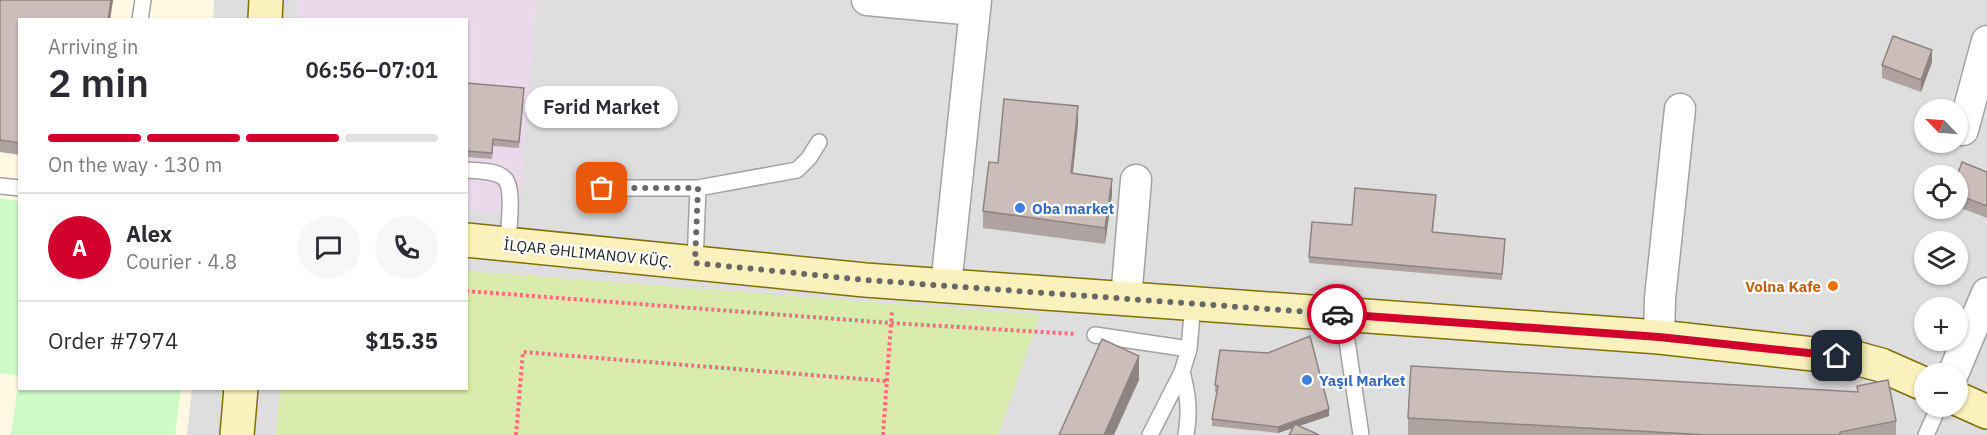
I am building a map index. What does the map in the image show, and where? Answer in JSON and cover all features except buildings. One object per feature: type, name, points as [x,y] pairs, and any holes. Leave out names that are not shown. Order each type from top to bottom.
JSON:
[{"type":"street","points":[[265,18],[266,0]]},
{"type":"street","points":[[867,0],[975,5],[946,286]]},
{"type":"street","points":[[1968,111],[1987,41]]},
{"type":"street","points":[[1659,337],[1660,298],[1680,109]]},
{"type":"street","points":[[1126,299],[1137,180]]},
{"type":"street","name":"İLQAR ƏHLIMANOV KÜÇ.","points":[[468,240],[894,282],[1659,337],[1860,359],[1881,365],[1914,380]]},
{"type":"street","points":[[1958,363],[1987,293]]},
{"type":"street","points":[[237,435],[241,390]]},
{"type":"street","points":[[1968,403],[1987,412]]},
{"type":"lane","points":[[140,18],[143,0]]},
{"type":"lane","points":[[602,188],[698,188],[797,170],[809,158],[819,142]]},
{"type":"lane","points":[[468,170],[492,172],[505,178],[511,188],[508,244]]},
{"type":"lane","points":[[0,186],[18,188]]},
{"type":"lane","points":[[695,263],[698,188]]},
{"type":"lane","points":[[1149,435],[1182,372],[1189,349],[1192,303]]},
{"type":"lane","points":[[1343,314],[1361,435]]},
{"type":"lane","points":[[1095,335],[1189,349]]},
{"type":"lane","points":[[1182,372],[1188,395],[1189,417],[1186,435]]},
{"type":"lane","points":[[1926,435],[1934,417]]},
{"type":"path","points":[[883,435],[894,282]]},
{"type":"path","points":[[468,291],[891,323],[1095,335]]},
{"type":"path","points":[[516,435],[523,351],[886,381]]},
{"type":"shaded area","points":[[0,0],[1987,0],[1987,435],[0,435]]},
{"type":"shaded area","points":[[0,0],[214,0],[213,18],[18,18],[18,390],[192,390],[187,435],[0,435]]},
{"type":"shaded area","points":[[298,0],[536,0],[519,214],[468,210],[468,18],[297,18]]},
{"type":"green space","points":[[0,198],[18,201],[18,376],[0,373]]},
{"type":"green space","points":[[468,271],[1040,315],[998,435],[276,435],[280,390],[468,390]]},
{"type":"green space","points":[[18,384],[18,390],[181,390],[175,435],[11,435]]},
{"type":"way so far","points":[[602,188],[698,188],[695,263],[865,280],[1337,314]]},
{"type":"place","name":"Fərid Market","points":[[602,188]]},
{"type":"place","name":"Oba market","points":[[1020,208]]},
{"type":"place","name":"Volna Kafe","points":[[1833,286]]},
{"type":"place","name":"Yaşıl Market","points":[[1307,380]]},
{"type":"route","points":[[1337,314],[1659,337],[1837,356]]}]
